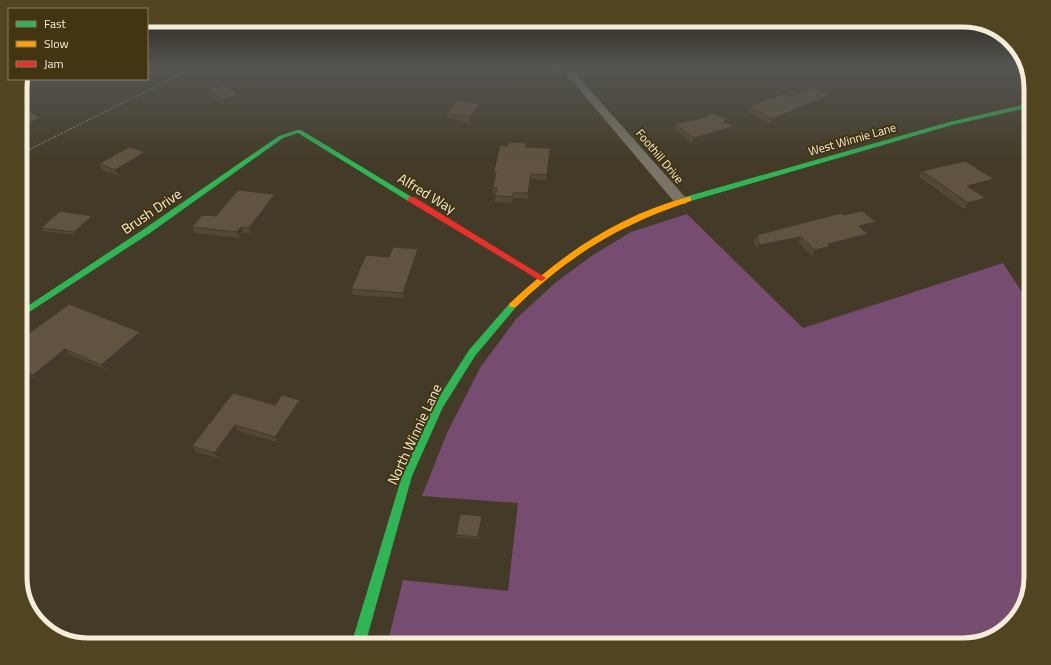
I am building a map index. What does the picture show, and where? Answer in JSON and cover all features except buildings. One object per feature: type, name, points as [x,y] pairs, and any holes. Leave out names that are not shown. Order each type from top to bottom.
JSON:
[{"type":"street","name":"Foothill Drive","points":[[593,99],[681,201]]},
{"type":"street","name":"West Winnie Lane","points":[[681,201],[944,125],[1024,106]]},
{"type":"street","name":"Alfred Way","points":[[299,132],[542,278]]},
{"type":"street","name":"Brush Drive","points":[[27,309],[147,231],[282,137],[299,132]]},
{"type":"street","name":"North Winnie Lane","points":[[360,638],[407,476],[439,405],[472,353],[500,319],[542,278],[568,256],[598,237],[632,219],[681,201]]},
{"type":"path","points":[[27,151],[131,99]]},
{"type":"shaded area","points":[[687,214],[803,328],[1003,263],[1024,295],[1024,577],[1021,597],[1018,604],[1003,623],[990,632],[979,636],[963,638],[389,638],[403,580],[508,591],[518,503],[422,496],[447,433],[480,368],[516,319],[555,283],[593,255],[631,232]]},
{"type":"traffic: fast","points":[[688,199],[951,123],[1024,107]]},
{"type":"traffic: fast","points":[[27,310],[147,231],[281,137],[299,131],[411,199]]},
{"type":"traffic: fast","points":[[360,638],[407,476],[439,405],[472,353],[513,305]]},
{"type":"traffic: slow","points":[[513,305],[552,269],[594,240],[639,217],[688,199]]},
{"type":"traffic: jam","points":[[411,199],[542,278]]}]
